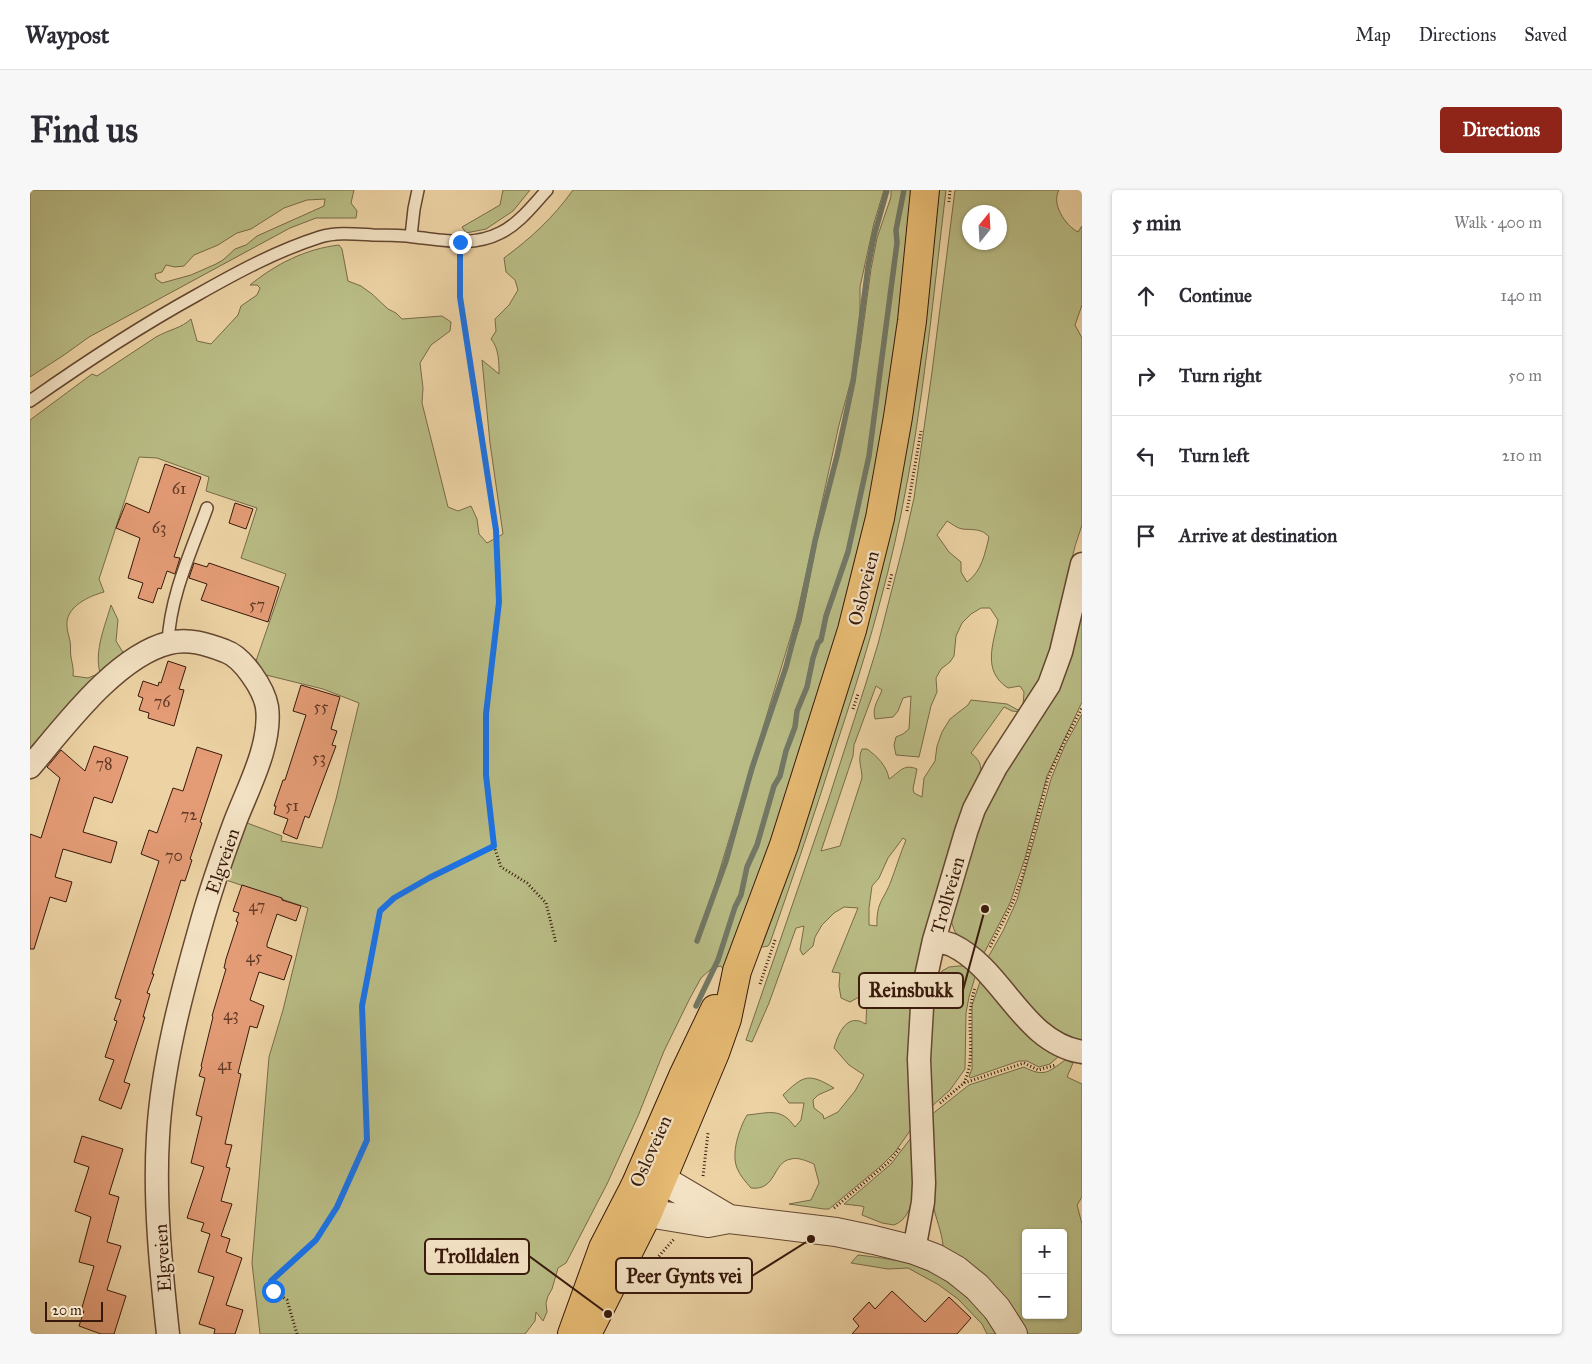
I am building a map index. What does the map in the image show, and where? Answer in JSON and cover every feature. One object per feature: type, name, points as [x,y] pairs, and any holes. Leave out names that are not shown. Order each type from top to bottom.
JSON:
[{"type":"main road","name":"Osloveien","points":[[587,1334],[648,1213],[715,1053],[727,1019],[737,971],[784,845],[852,630],[880,518],[898,417],[912,322],[926,190]]},
{"type":"main road","name":"Osloveien","points":[[572,1334],[603,1248],[635,1186],[712,1012],[737,971]]},
{"type":"street","name":"Trollveien","points":[[914,1250],[923,1202],[924,1183],[919,1059],[923,990],[934,940],[974,808],[996,767],[1049,685],[1061,652],[1082,564]]},
{"type":"street","name":"Elgveien","points":[[30,767],[88,700],[127,664],[168,643],[181,641],[201,642],[230,652],[244,665],[261,690],[267,705],[268,726],[262,751],[221,862],[200,929],[174,1032],[164,1083],[158,1137],[158,1204],[168,1334]]},
{"type":"street","points":[[934,940],[952,945],[968,954],[1032,1024],[1060,1046],[1082,1052]]},
{"type":"street","points":[[729,1219],[663,1180],[635,1186],[648,1213],[708,1223],[729,1219],[836,1232],[914,1250],[935,1258],[956,1270],[977,1287],[996,1309],[1013,1334]]},
{"type":"lane","points":[[411,236],[418,190]]},
{"type":"lane","points":[[30,401],[87,361],[168,310],[228,277],[282,251],[321,236],[335,234],[411,236],[460,242],[485,240],[514,224],[547,190]]},
{"type":"lane","points":[[168,643],[169,622],[177,590],[207,508]]},
{"type":"path","points":[[460,242],[460,297],[496,530],[499,602],[486,723],[486,775],[494,846],[501,866],[527,883],[546,903],[556,943]]},
{"type":"path","points":[[964,1083],[969,1069],[971,1001],[977,984],[980,966],[1013,902],[1030,848],[1048,778],[1082,708]]},
{"type":"path","points":[[297,1334],[287,1300],[273,1291],[271,1281],[316,1240],[337,1207],[367,1140],[362,1006],[380,911],[400,894],[494,846]]},
{"type":"path","points":[[833,1210],[889,1162],[922,1120],[964,1083],[1024,1063],[1038,1070],[1055,1065]]},
{"type":"green space","points":[[30,190],[354,190],[351,203],[357,211],[356,218],[316,218],[290,228],[89,337],[30,377]],"holes":[[[325,199],[324,206],[257,236],[246,245],[235,249],[216,264],[191,275],[162,283],[156,279],[155,274],[162,272],[166,265],[184,266],[194,255],[218,245],[237,233],[251,229],[284,208],[307,200]]]},
{"type":"green space","points":[[503,190],[530,190],[513,211],[486,229],[466,233],[462,227],[500,205]]},
{"type":"green space","points":[[573,190],[884,190],[874,223],[860,287],[860,312],[854,369],[839,425],[796,619],[714,889],[728,859],[750,781],[801,622],[817,541],[845,427],[860,350],[877,238],[891,197],[891,190],[913,190],[888,407],[873,492],[851,585],[798,761],[727,963],[723,969],[721,966],[712,968],[701,978],[690,998],[664,1051],[638,1116],[607,1184],[566,1263],[558,1268],[546,1303],[547,1312],[543,1321],[536,1312],[535,1321],[525,1334],[260,1334],[252,1263],[269,1057],[283,1010],[308,908],[226,880],[247,823],[282,836],[281,841],[322,848],[359,703],[323,689],[266,675],[259,669],[256,661],[286,574],[241,558],[257,508],[206,491],[209,477],[157,458],[139,457],[99,579],[104,592],[79,603],[67,619],[73,676],[88,678],[100,673],[99,647],[111,605],[118,620],[116,641],[124,654],[65,708],[30,748],[30,420],[92,374],[97,376],[156,337],[183,325],[191,319],[197,341],[211,344],[238,315],[241,306],[257,295],[260,288],[257,285],[250,285],[270,270],[303,254],[339,245],[342,249],[348,281],[361,286],[402,319],[442,316],[451,322],[450,331],[431,345],[420,363],[423,388],[422,403],[448,507],[458,511],[471,506],[477,519],[479,534],[487,543],[503,534],[490,443],[482,360],[499,374],[497,351],[491,339],[496,331],[495,319],[509,305],[518,290],[515,280],[506,272],[504,258],[541,227],[558,210]]},
{"type":"green space","points":[[937,190],[946,190],[932,312],[909,474],[895,543],[864,658],[821,793],[770,943],[768,946],[763,947],[760,946],[829,740]]},
{"type":"green space","points":[[955,190],[1059,190],[1057,196],[1058,208],[1064,219],[1078,232],[1082,226],[1082,305],[1075,325],[1082,338],[1082,525],[1070,564],[1053,644],[1040,682],[1021,712],[1012,711],[1004,707],[971,753],[981,766],[980,774],[975,782],[939,885],[921,951],[912,1128],[895,1152],[882,1165],[829,1209],[789,1204],[811,1200],[819,1183],[814,1164],[797,1159],[785,1161],[766,1185],[759,1188],[751,1188],[737,1168],[735,1148],[741,1127],[747,1115],[779,1114],[785,1116],[795,1127],[801,1120],[804,1103],[789,1103],[783,1095],[801,1080],[812,1078],[834,1088],[818,1095],[813,1100],[814,1108],[823,1115],[824,1119],[838,1112],[855,1091],[864,1075],[849,1065],[834,1048],[842,1029],[849,1022],[859,1021],[866,1024],[867,996],[859,997],[850,1002],[841,998],[839,986],[840,973],[832,972],[858,908],[844,907],[834,913],[822,925],[815,937],[813,946],[803,955],[800,950],[804,926],[796,928],[769,1003],[752,1042],[746,1040],[828,801],[866,683],[878,644],[914,498]],"holes":[[[947,521],[956,527],[977,530],[989,537],[979,567],[967,582],[961,572],[961,562],[949,552],[937,535]],[[981,608],[990,608],[998,620],[991,657],[995,674],[1008,688],[1020,686],[1024,692],[1023,706],[1018,710],[1007,704],[971,700],[968,705],[950,719],[942,732],[937,746],[935,761],[924,778],[922,797],[914,793],[913,789],[917,769],[912,767],[901,769],[889,779],[884,766],[878,758],[867,749],[862,749],[860,760],[862,778],[840,846],[821,851],[853,756],[854,745],[876,686],[882,690],[875,707],[875,719],[893,717],[898,711],[903,698],[911,696],[909,729],[896,737],[894,745],[896,755],[919,757],[931,706],[937,692],[936,678],[941,669],[954,656],[956,636],[962,623]],[[903,838],[906,840],[891,881],[879,906],[877,926],[869,925],[872,886],[879,878],[888,858]]]},
{"type":"green space","points":[[1082,601],[1082,702],[1047,776],[1025,858],[1010,903],[982,957],[955,932],[950,918],[977,825]]},
{"type":"green space","points":[[1082,714],[1082,1045],[1062,1039],[986,961],[1003,931],[1017,900],[1051,779],[1065,745]]},
{"type":"green space","points":[[965,966],[976,974],[966,1013],[965,1069],[950,1090],[931,1107],[930,1034],[933,987],[942,971],[949,967]]},
{"type":"green space","points":[[981,979],[1059,1056],[1050,1064],[1039,1067],[1027,1061],[1019,1061],[970,1078],[972,1069],[972,1005]]},
{"type":"green space","points":[[1065,1060],[1073,1063],[1067,1077],[1082,1084],[1082,1197],[1077,1205],[1082,1224],[1082,1334],[1026,1334],[943,1246],[933,1203],[931,1115],[969,1085],[1024,1067],[1041,1073],[1050,1071]]},
{"type":"green space","points":[[914,1134],[915,1171],[913,1198],[909,1210],[903,1219],[894,1225],[882,1223],[862,1215],[864,1207],[844,1204],[891,1164]]},
{"type":"green space","points":[[858,1255],[908,1263],[934,1274],[959,1290],[970,1300],[989,1322],[996,1334],[987,1334],[982,1324],[958,1299],[939,1285],[908,1268],[888,1269],[851,1263]]},
{"type":"building","points":[[165,464],[201,477],[174,557],[180,558],[175,574],[167,571],[161,589],[158,588],[153,603],[138,598],[143,583],[128,578],[140,538],[116,528],[126,503],[149,513]]},
{"type":"building","points":[[235,503],[253,509],[246,529],[229,523]]},
{"type":"building","points":[[194,563],[207,567],[209,563],[279,587],[268,622],[201,600],[207,584],[189,578]]},
{"type":"building","points":[[168,661],[186,667],[179,689],[184,690],[174,726],[148,718],[149,713],[139,710],[143,698],[138,696],[143,681],[158,686],[159,682],[161,683]]},
{"type":"building","points":[[301,685],[340,697],[331,729],[337,731],[332,745],[336,746],[309,818],[305,816],[297,839],[283,833],[288,819],[274,814],[276,806],[274,806],[283,780],[285,780],[306,715],[293,711]]},
{"type":"building","points":[[94,746],[128,757],[112,803],[94,797],[83,832],[117,842],[111,863],[63,849],[55,877],[72,882],[66,902],[50,897],[34,949],[30,949],[30,834],[41,838],[60,778],[47,767],[61,750],[85,771]]},
{"type":"building","points":[[197,747],[222,755],[200,822],[202,823],[190,859],[192,860],[185,881],[181,880],[152,974],[154,974],[147,993],[150,994],[143,1017],[145,1017],[124,1082],[130,1084],[121,1109],[99,1100],[114,1060],[105,1057],[117,1021],[114,1020],[121,1000],[115,998],[159,861],[141,854],[149,830],[157,833],[173,788],[183,791]]},
{"type":"building","points":[[242,885],[301,906],[296,921],[277,914],[267,944],[267,947],[292,956],[284,980],[259,972],[250,1000],[264,1006],[257,1028],[250,1026],[238,1073],[241,1074],[225,1144],[232,1145],[226,1167],[230,1168],[221,1201],[232,1204],[221,1236],[230,1239],[226,1252],[242,1258],[226,1305],[243,1310],[235,1334],[214,1334],[215,1329],[199,1324],[214,1277],[198,1272],[210,1234],[201,1231],[204,1223],[187,1218],[204,1167],[191,1163],[202,1117],[196,1115],[205,1078],[199,1076],[212,1016],[226,969],[224,968],[226,959],[238,922],[236,921],[239,913],[233,911]]},
{"type":"building","points":[[82,1136],[123,1149],[109,1194],[119,1197],[107,1242],[121,1246],[107,1290],[126,1296],[114,1334],[101,1334],[79,1326],[84,1311],[81,1311],[94,1266],[79,1262],[91,1217],[75,1211],[89,1167],[74,1162]]},
{"type":"building","points":[[892,1291],[925,1322],[949,1297],[971,1318],[957,1334],[852,1334],[859,1326],[853,1319],[869,1302],[875,1309]]},
{"type":"waterway","points":[[697,941],[726,861],[752,768],[786,667],[801,610],[815,541],[837,456],[853,382],[868,267],[874,236],[887,190]]},
{"type":"waterway","points":[[696,1006],[718,960],[735,907],[741,895],[747,867],[757,845],[774,786],[780,776],[786,751],[795,727],[797,711],[807,687],[813,658],[818,643],[821,640],[826,616],[848,552],[869,456],[897,243],[896,230],[904,190]]},
{"type":"place","name":"Reinsbukk","points":[[985,909]]},
{"type":"place","name":"Peer Gynts vei","points":[[811,1239]]},
{"type":"place","name":"Trolldalen","points":[[608,1314]]},
{"type":"route","points":[[273,1291],[271,1281],[316,1240],[337,1207],[367,1140],[362,1006],[380,911],[394,898],[429,878],[494,846],[486,775],[486,714],[499,602],[496,530],[460,297],[460,242]]}]
